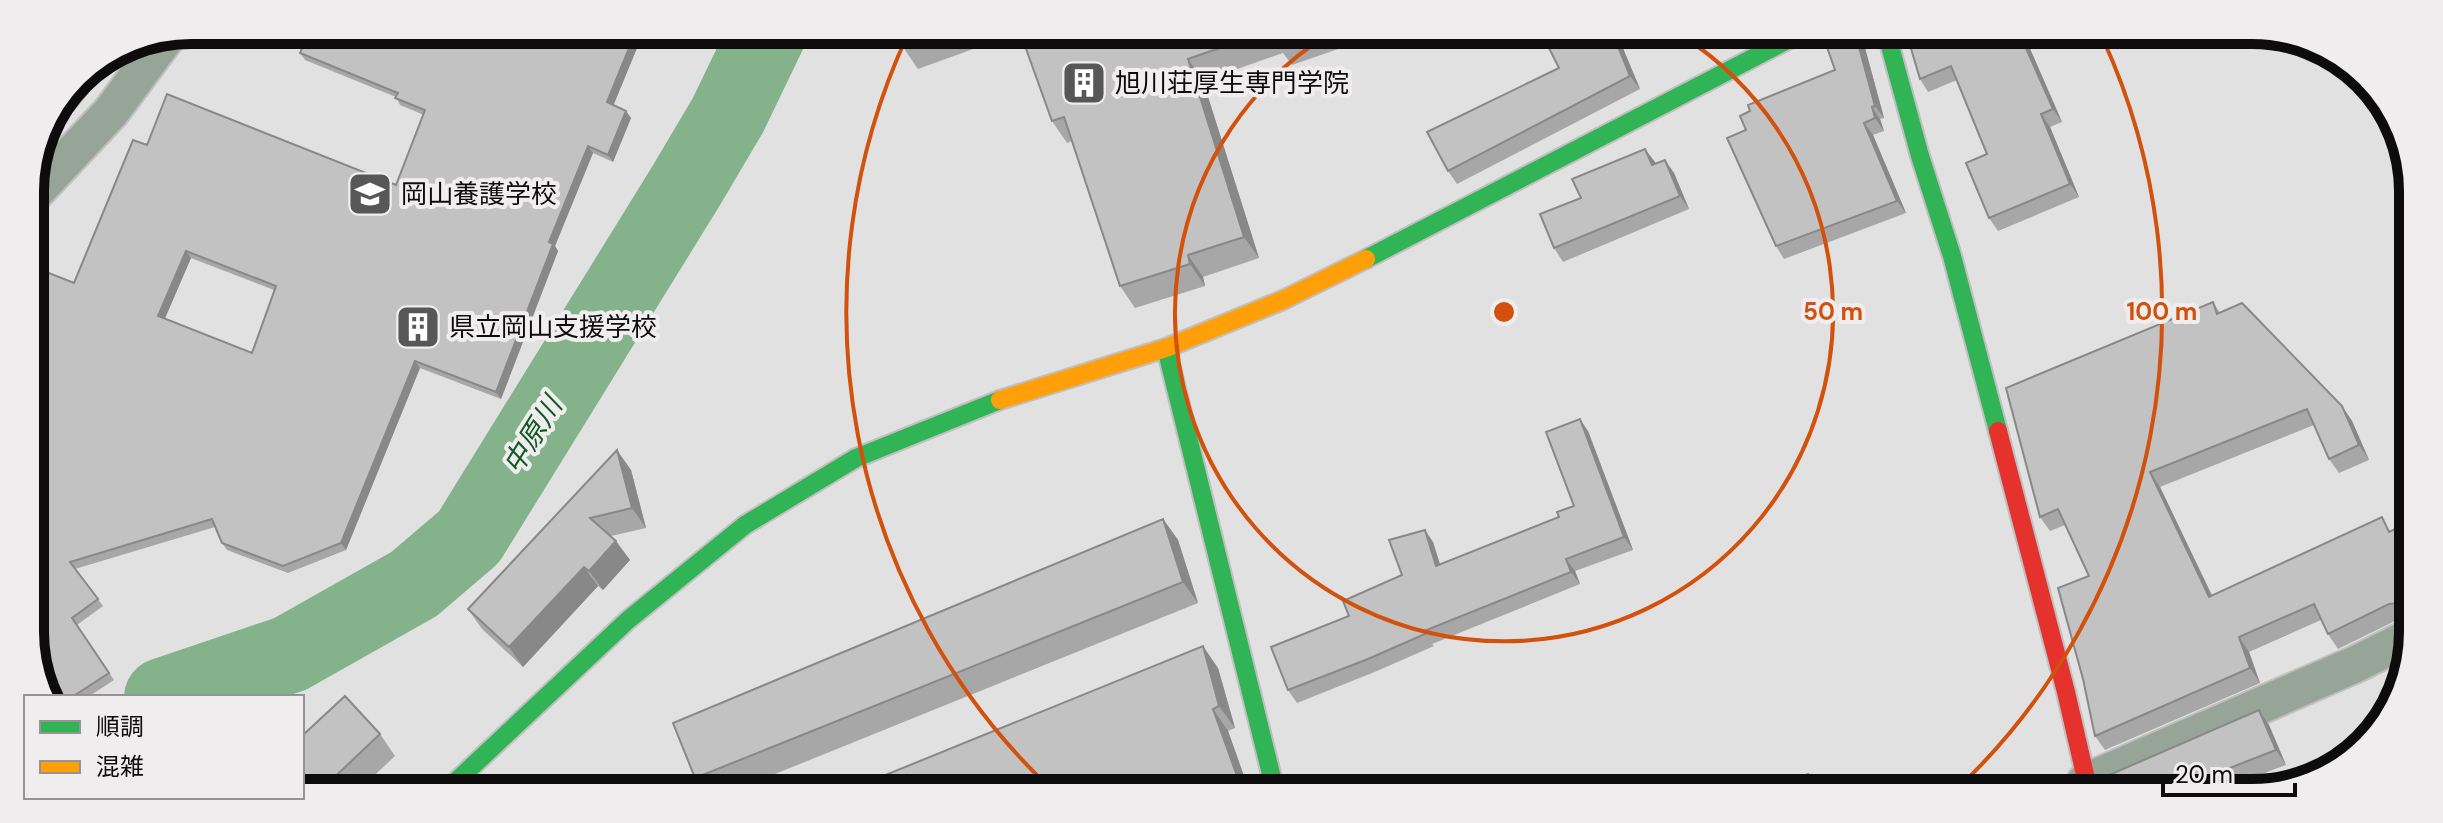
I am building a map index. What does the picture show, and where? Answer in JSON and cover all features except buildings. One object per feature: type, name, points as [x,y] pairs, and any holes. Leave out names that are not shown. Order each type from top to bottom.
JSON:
[{"type":"street","points":[[459,779],[628,620],[745,525],[856,458],[994,402],[1166,348],[1283,300],[1409,238],[1780,44]]},
{"type":"street","points":[[1889,44],[1984,374],[2066,692],[2085,779]]},
{"type":"street","points":[[44,183],[111,112],[158,48]]},
{"type":"street","points":[[1166,348],[1197,485],[1242,648],[1272,779]]},
{"type":"street","points":[[2104,779],[2398,643]]},
{"type":"waterway","name":"中原川","points":[[169,695],[290,654],[414,584],[469,537],[686,186],[728,115],[762,44]]},
{"type":"traffic: fast","points":[[1366,259],[1780,44]]},
{"type":"traffic: fast","points":[[1889,44],[1952,256],[1998,431]]},
{"type":"traffic: fast","points":[[1166,348],[1272,779]]},
{"type":"traffic: fast","points":[[459,779],[628,620],[745,525],[856,458],[1000,400]]},
{"type":"traffic: slow","points":[[1000,400],[1166,348],[1283,300],[1366,259]]},
{"type":"traffic: jam","points":[[1998,431],[2086,779]]},
{"type":"place","name":"旭川荘厚生専門学院","points":[[1084,83]]},
{"type":"place","name":"岡山養護学校","points":[[370,194]]},
{"type":"place","name":"県立岡山支援学校","points":[[418,327]]}]
